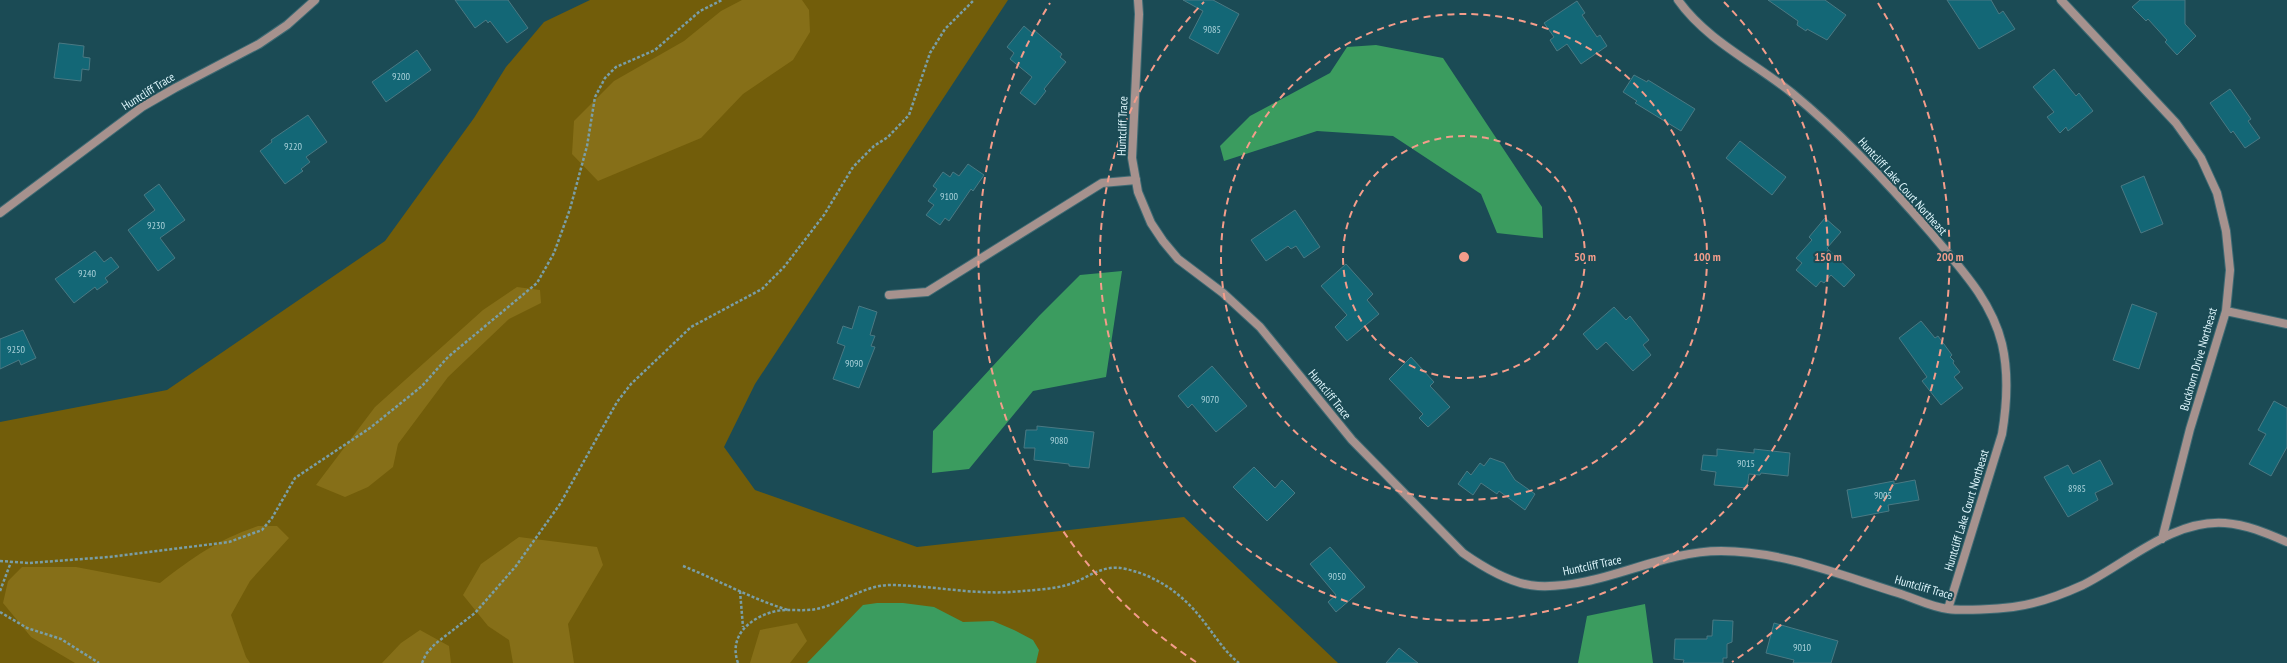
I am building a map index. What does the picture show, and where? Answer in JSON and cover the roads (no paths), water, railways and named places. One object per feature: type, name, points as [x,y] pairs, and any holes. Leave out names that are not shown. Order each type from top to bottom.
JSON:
[{"type":"street","name":"Huntcliff Trace","points":[[0,213],[142,107],[259,44],[287,25],[315,0]]},
{"type":"street","name":"Huntcliff Trace","points":[[1138,0],[1139,14],[1132,158],[1138,192],[1151,223],[1163,241],[1178,259],[1223,293],[1260,327],[1352,440],[1463,553],[1484,567],[1507,578],[1536,586],[1554,585],[1586,581],[1685,554],[1720,551],[1754,552],[1797,561],[1948,609],[2015,607],[2053,598],[2084,584],[2162,539],[2192,527],[2223,523],[2257,528],[2287,542]]},
{"type":"street","name":"Huntcliff Lake Court Northeast","points":[[1678,0],[1701,27],[1792,93],[1852,147],[1912,210],[1965,273],[1990,313],[2002,344],[2007,389],[2007,405],[2002,434],[1948,609]]},
{"type":"street","name":"Buckhorn Drive Northeast","points":[[2061,0],[2176,123],[2201,158],[2217,193],[2226,231],[2230,270],[2226,311],[2190,429],[2162,539]]},
{"type":"street","points":[[889,295],[927,292],[1102,183],[1136,180]]},
{"type":"street","points":[[2226,311],[2287,324]]}]
